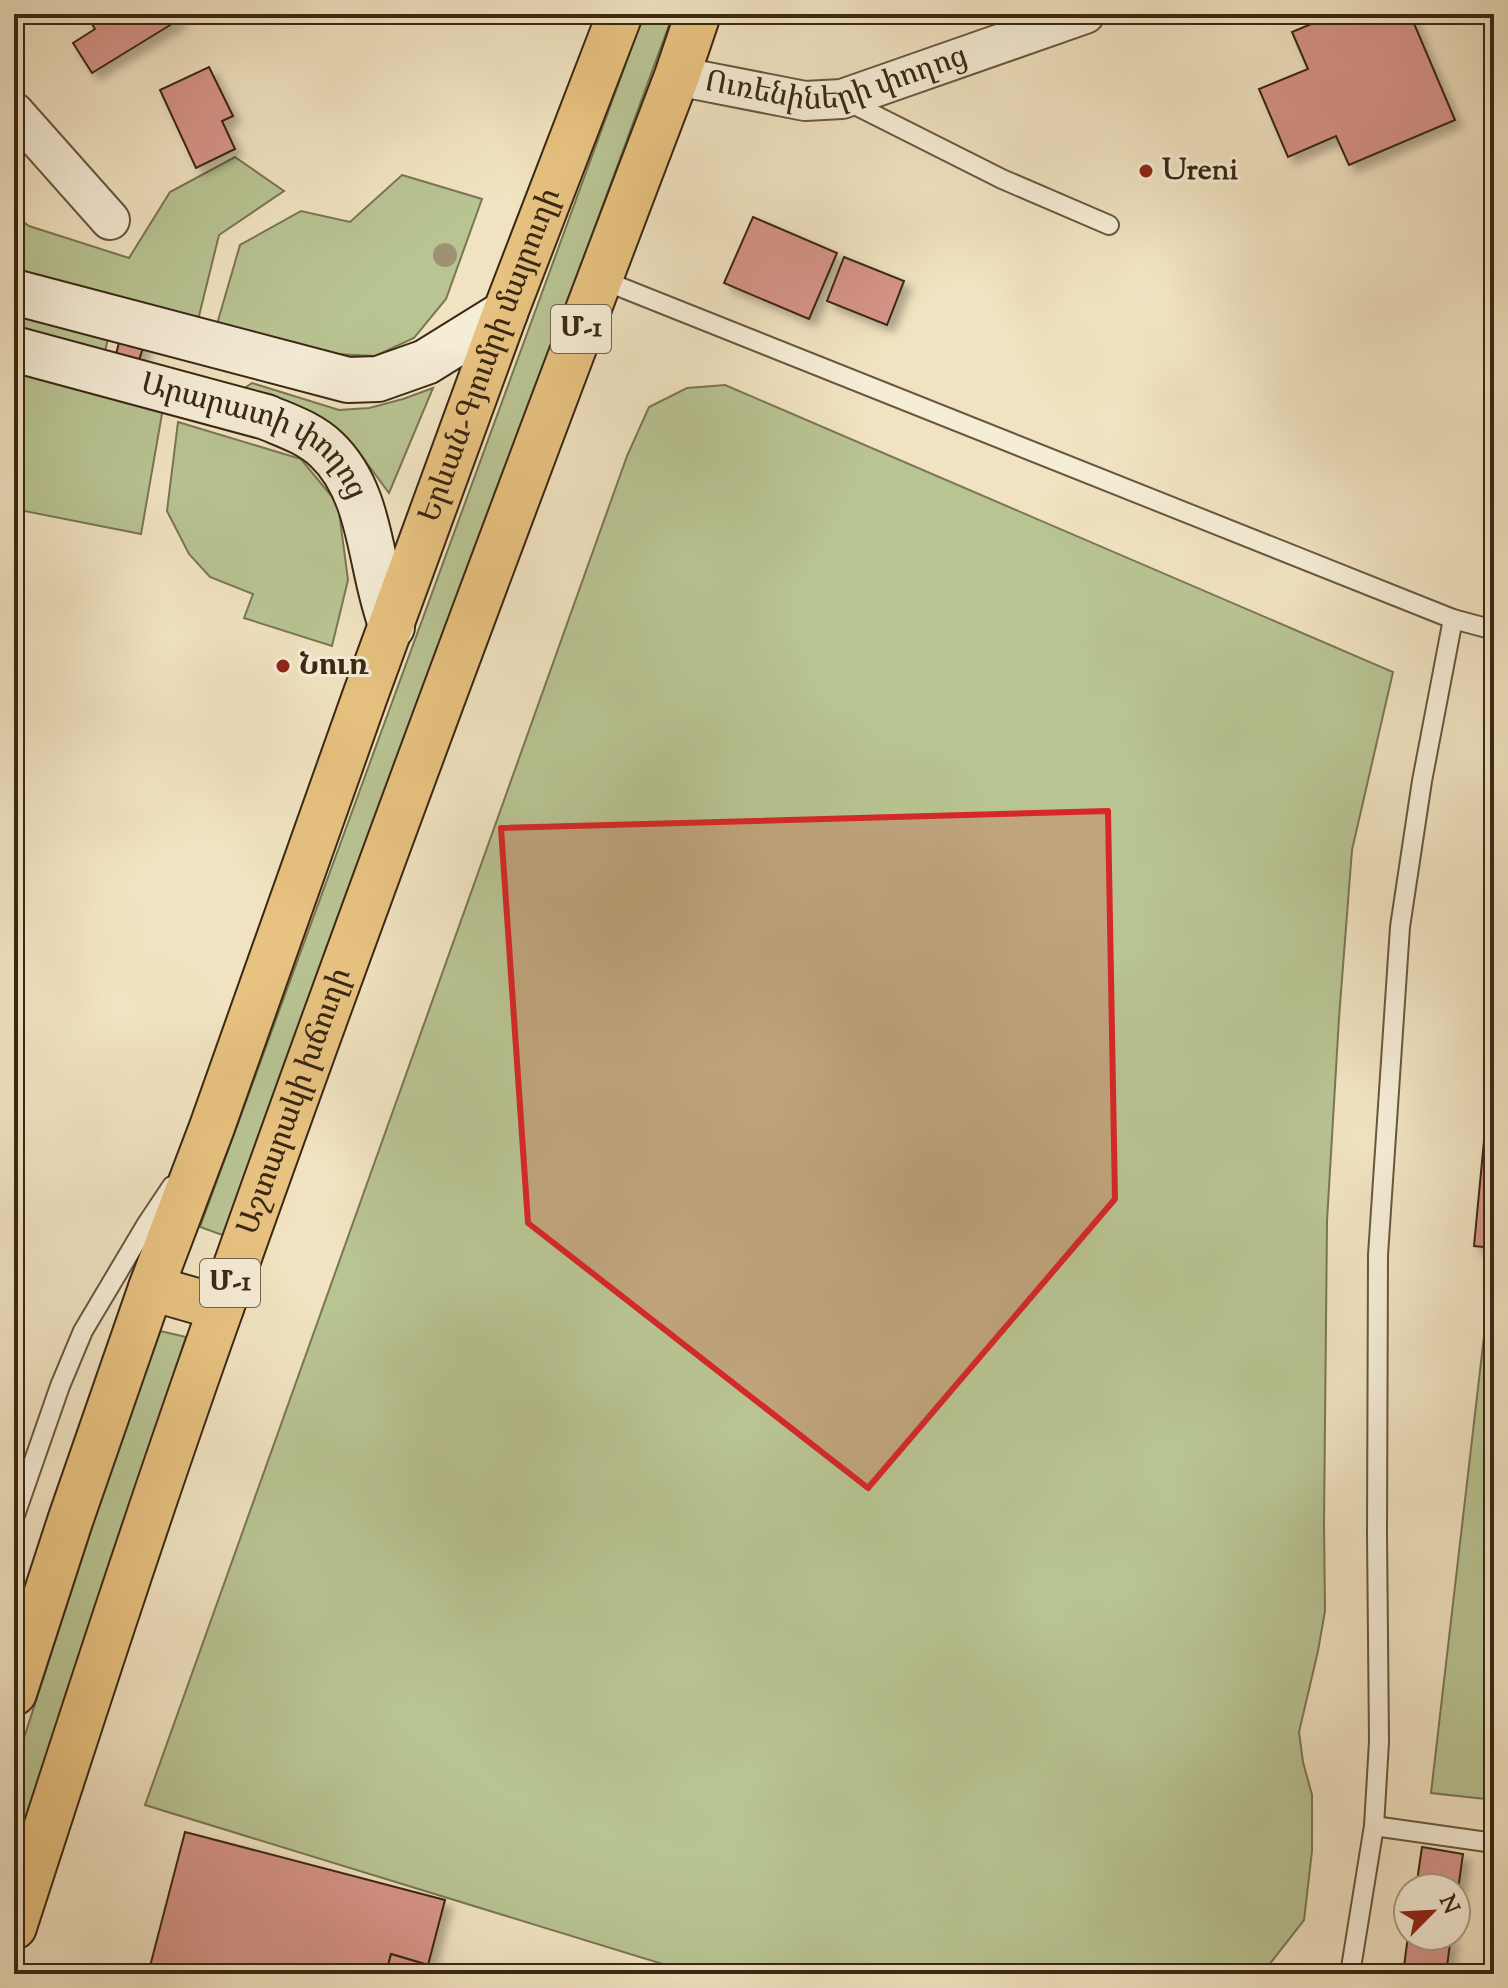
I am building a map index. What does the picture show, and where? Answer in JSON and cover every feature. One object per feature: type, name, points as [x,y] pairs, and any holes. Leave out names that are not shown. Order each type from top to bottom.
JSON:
[{"type":"highway","name":"Երևան-Գյումրի մայրուղի","points":[[212,1127],[505,313],[620,14]]},
{"type":"highway","name":"Մ-1","points":[[600,279],[698,14]]},
{"type":"highway","name":"Աշտարակի խճուղի","points":[[14,1927],[125,1585],[221,1308],[462,644],[600,279]]},
{"type":"highway","name":"Մ-1","points":[[14,1693],[151,1288],[212,1127]]},
{"type":"highway","points":[[151,1288],[221,1308]]},
{"type":"street","name":"Ուռենիների փողոց","points":[[677,76],[805,101],[842,99],[1085,14]]},
{"type":"street","points":[[14,112],[110,220]]},
{"type":"street","name":"Արարատի փողոց","points":[[14,292],[348,380],[378,379],[415,366],[505,313]]},
{"type":"street","name":"Արարատի փողոց","points":[[14,349],[266,417],[302,432],[326,449],[352,483],[392,627]]},
{"type":"lane","points":[[842,99],[1002,179],[1109,225]]},
{"type":"lane","points":[[600,279],[1453,619],[1494,630]]},
{"type":"lane","points":[[1350,1974],[1374,1826],[1379,1742],[1378,1255],[1400,927],[1422,781],[1453,619]]},
{"type":"lane","points":[[14,1518],[60,1386],[83,1331],[146,1225],[212,1127]]},
{"type":"lane","points":[[1374,1826],[1494,1843]]},
{"type":"highlighted area","points":[[1108,811],[1115,1199],[868,1488],[528,1223],[501,828]]},
{"type":"green space","points":[[644,14],[673,14],[225,1236],[200,1227]]},
{"type":"green space","points":[[235,157],[284,191],[219,235],[197,324],[14,271],[14,215],[29,226],[129,258],[170,192]]},
{"type":"green space","points":[[402,175],[482,199],[446,299],[414,338],[375,356],[314,353],[217,324],[240,245],[301,211],[350,222]]},
{"type":"green space","points":[[14,310],[109,335],[105,351],[14,326]]},
{"type":"green space","points":[[14,372],[163,408],[141,534],[14,509]]},
{"type":"green space","points":[[252,383],[339,410],[369,408],[433,388],[389,493],[341,434],[243,389]]},
{"type":"green space","points":[[725,385],[1393,672],[1352,850],[1339,1018],[1327,1221],[1325,1611],[1299,1732],[1312,1795],[1312,1851],[1304,1920],[1262,1974],[695,1974],[145,1805],[627,456],[649,407],[687,388]]},
{"type":"green space","points":[[178,422],[301,459],[338,504],[348,580],[332,646],[244,618],[253,594],[210,577],[189,554],[167,511]]},
{"type":"green space","points":[[1486,1319],[1494,1320],[1494,1800],[1431,1793]]},
{"type":"green space","points":[[160,1331],[186,1337],[14,1863],[14,1769],[92,1527]]},
{"type":"building","points":[[86,14],[177,14],[180,19],[92,73],[73,43],[95,29]]},
{"type":"building","points":[[1335,14],[1410,14],[1455,120],[1349,165],[1336,136],[1288,157],[1259,89],[1308,69],[1292,32]]},
{"type":"building","points":[[209,67],[233,116],[222,121],[235,149],[196,168],[160,90]]},
{"type":"building","points":[[753,217],[837,253],[809,319],[724,283]]},
{"type":"building","points":[[844,257],[904,281],[887,325],[827,301]]},
{"type":"building","points":[[121,335],[145,342],[139,360],[116,354]]},
{"type":"building","points":[[1494,402],[1494,432],[1484,429]]},
{"type":"building","points":[[1494,1035],[1494,1248],[1474,1246]]},
{"type":"building","points":[[185,1832],[445,1900],[428,1965],[391,1954],[386,1974],[323,1974],[283,1964],[280,1974],[148,1974]]},
{"type":"building","points":[[1422,1847],[1463,1854],[1460,1872],[1418,1872]]},
{"type":"building","points":[[1406,1952],[1449,1952],[1446,1974],[1403,1974]]},
{"type":"building","points":[[391,1954],[428,1965],[464,1974],[386,1974]]},
{"type":"place","name":"Ureni","points":[[1146,171]]},
{"type":"place","name":"Նուռ","points":[[283,666]]}]
